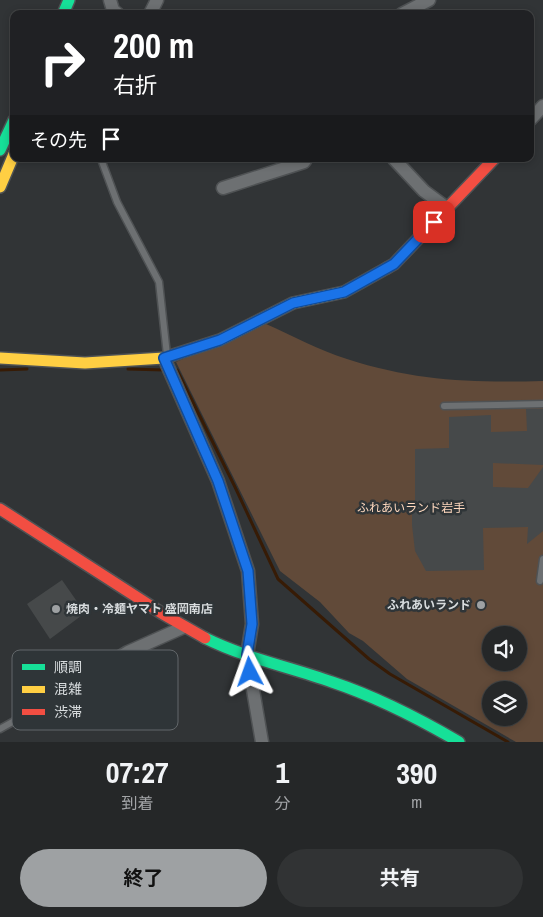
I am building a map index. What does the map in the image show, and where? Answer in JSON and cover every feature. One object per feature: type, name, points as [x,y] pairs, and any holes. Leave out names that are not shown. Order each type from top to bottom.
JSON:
[{"type":"main road","points":[[0,150],[10,129]]},
{"type":"main road","points":[[0,186],[10,162]]},
{"type":"main road","points":[[0,358],[85,363],[166,359],[220,340],[293,303],[344,292],[394,264],[491,162]]},
{"type":"main road","points":[[0,509],[184,627],[211,641],[247,655],[335,682],[429,723],[459,742]]},
{"type":"street","points":[[410,10],[430,0]]},
{"type":"street","points":[[534,116],[543,106]]},
{"type":"street","points":[[223,188],[304,162]]},
{"type":"street","points":[[397,162],[424,191],[447,208]]},
{"type":"street","points":[[166,359],[172,377],[218,481],[248,571],[252,624],[247,655],[262,742]]},
{"type":"street","points":[[132,650],[184,627]]},
{"type":"lane","points":[[102,162],[117,202],[159,282],[166,359]]},
{"type":"lane","points":[[444,406],[543,404]]},
{"type":"lane","points":[[540,581],[543,560]]},
{"type":"lane","points":[[0,729],[12,722]]},
{"type":"green space","name":"ふれあいランド岩手","points":[[266,324],[337,355],[396,372],[468,381],[543,381],[543,742],[516,742],[488,726],[527,726],[527,681],[482,681],[482,722],[407,679],[363,641],[349,633],[320,602],[280,571],[176,362]]},
{"type":"building","points":[[526,409],[543,409],[543,465],[493,463],[493,487],[528,488],[543,467],[543,531],[527,544],[528,527],[483,528],[484,570],[426,571],[415,551],[412,525],[412,502],[415,502],[415,449],[449,448],[449,417],[491,415],[491,432],[527,431]]},
{"type":"building","name":"焼肉・冷麺ヤマト 盛岡南店","points":[[62,580],[85,613],[50,639],[27,604]]},
{"type":"waterway","points":[[0,370],[27,369]]},
{"type":"waterway","points":[[128,369],[164,370]]},
{"type":"waterway","points":[[173,370],[177,370],[278,579],[369,659],[390,674],[508,742]]},
{"type":"traffic: fast","points":[[65,10],[69,0]]},
{"type":"traffic: fast","points":[[0,150],[10,129]]},
{"type":"traffic: fast","points":[[205,638],[236,651],[365,694],[413,716],[459,742]]},
{"type":"traffic: slow","points":[[0,187],[11,162]]},
{"type":"traffic: slow","points":[[0,358],[85,363],[164,358],[220,340],[293,303],[344,292],[387,268]]},
{"type":"traffic: jam","points":[[387,268],[394,264],[491,162]]},
{"type":"traffic: jam","points":[[0,509],[163,614],[205,638]]},
{"type":"place","name":"ふれあいランド","points":[[481,605]]},
{"type":"place","name":"焼肉・冷麺ヤマト 盛岡南店","points":[[56,609]]},
{"type":"route","points":[[250,672],[247,655],[252,624],[248,571],[218,481],[164,358],[220,340],[293,303],[344,292],[394,264],[434,222]]}]
